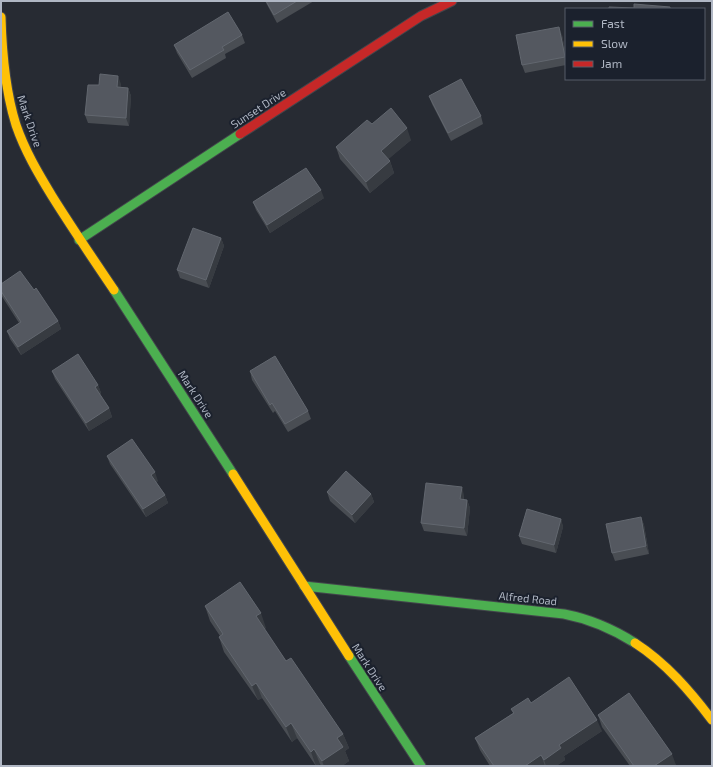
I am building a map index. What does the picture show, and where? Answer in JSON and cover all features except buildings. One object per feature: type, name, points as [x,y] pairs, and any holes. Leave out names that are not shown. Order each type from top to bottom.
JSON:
[{"type":"street","name":"Sunset Drive","points":[[80,240],[421,16],[452,1]]},
{"type":"street","name":"Mark Drive","points":[[1,17],[4,68],[9,97],[22,141],[38,172],[80,240],[146,338],[421,766]]},
{"type":"street","name":"Alfred Road","points":[[304,586],[556,613],[590,621],[619,634],[645,650],[664,665],[682,682],[701,704],[712,720]]},
{"type":"traffic: fast","points":[[79,240],[240,134]]},
{"type":"traffic: fast","points":[[114,290],[233,474]]},
{"type":"traffic: fast","points":[[304,586],[564,614],[601,625],[635,643]]},
{"type":"traffic: fast","points":[[349,656],[421,766]]},
{"type":"traffic: slow","points":[[1,17],[3,58],[9,99],[23,144],[52,196],[114,290]]},
{"type":"traffic: slow","points":[[233,474],[349,656]]},
{"type":"traffic: slow","points":[[635,643],[657,659],[677,678],[712,720]]},
{"type":"traffic: jam","points":[[240,134],[421,16],[452,1]]}]
